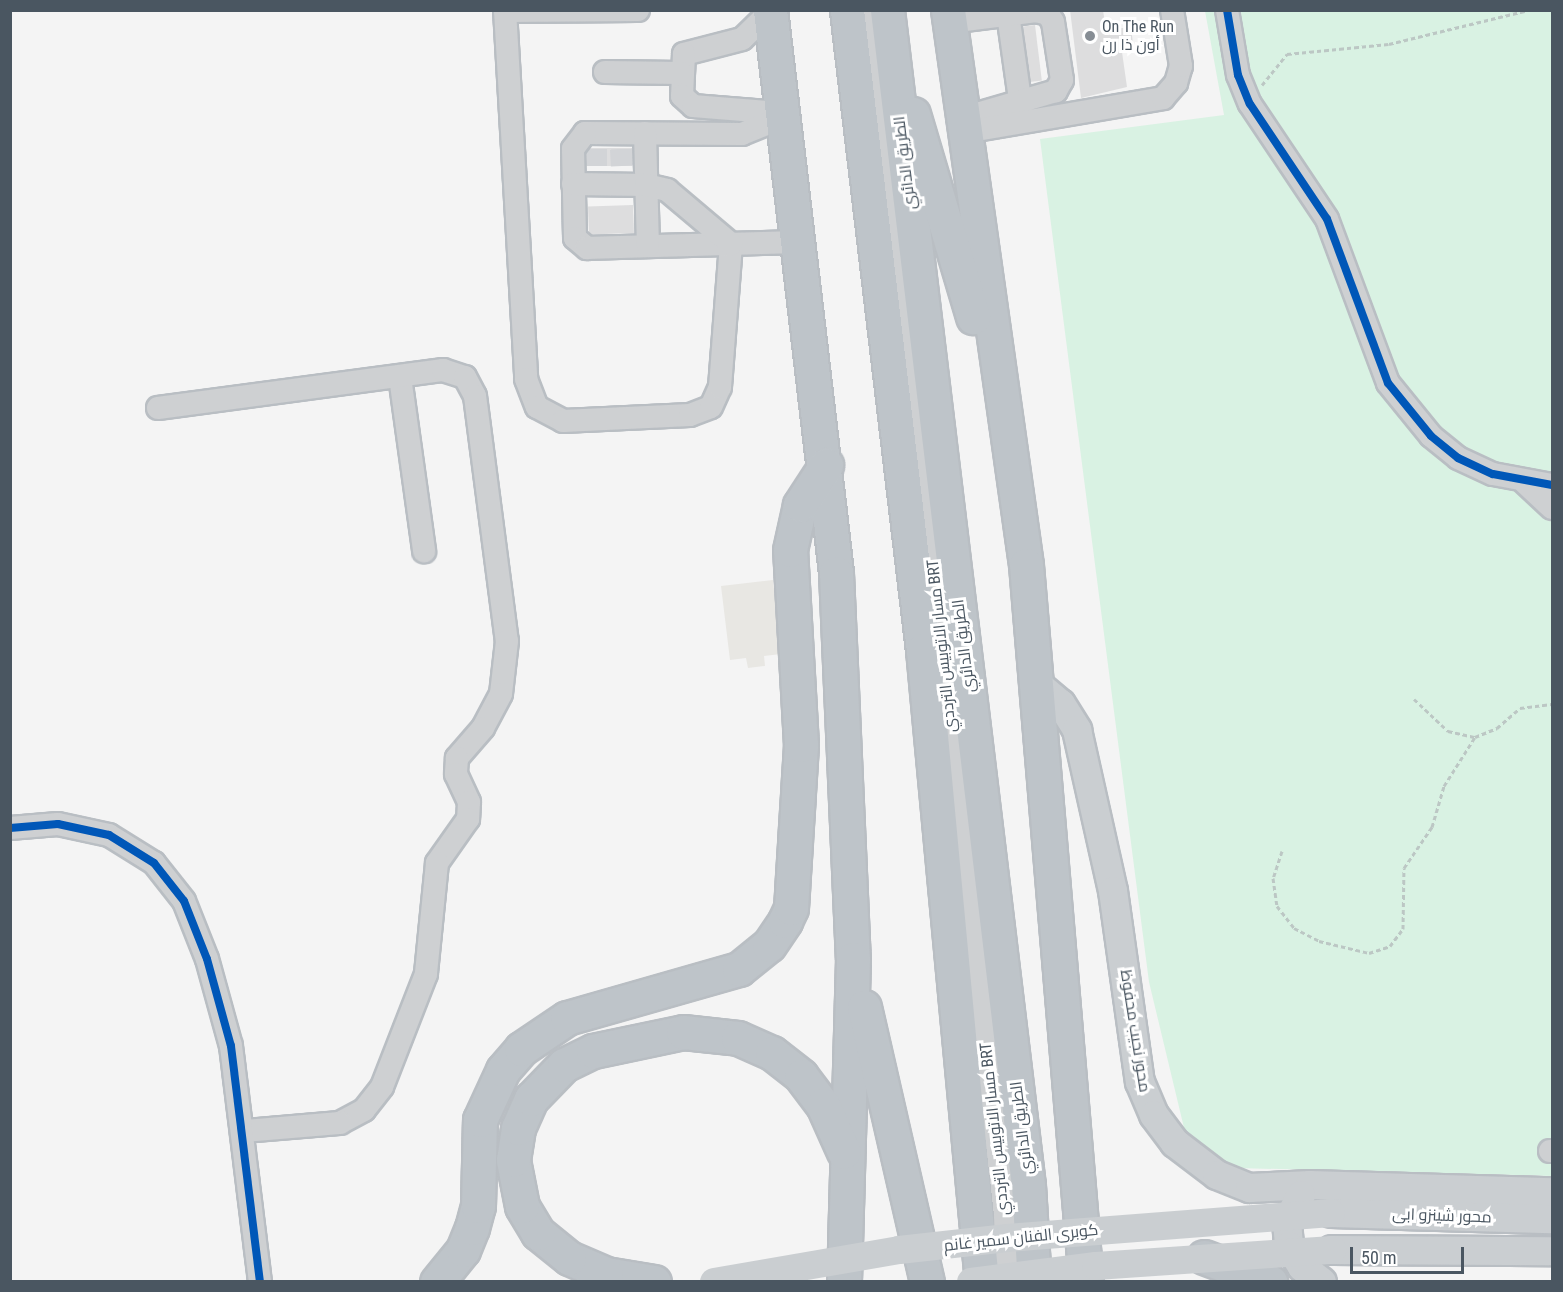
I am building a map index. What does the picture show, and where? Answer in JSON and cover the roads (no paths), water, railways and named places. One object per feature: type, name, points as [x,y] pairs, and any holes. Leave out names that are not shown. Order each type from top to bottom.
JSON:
[{"type":"highway","points":[[847,10],[923,650],[982,1281]]},
{"type":"highway","name":"الطريق الدائري","points":[[887,10],[1028,1185],[1034,1281]]},
{"type":"highway","points":[[770,11],[780,116],[826,465],[847,767],[852,959],[844,1281]]},
{"type":"highway","points":[[948,16],[1002,401],[1037,684],[1086,1281]]},
{"type":"highway","points":[[892,55],[1002,401]]},
{"type":"highway","points":[[437,1281],[463,1250],[472,1228],[478,1206],[480,1120],[498,1078],[521,1049],[543,1031],[593,1008],[728,974],[759,955],[785,921],[791,908],[801,745],[790,550],[800,505],[826,465]]},
{"type":"highway","points":[[852,959],[927,1281]]},
{"type":"highway","points":[[654,1281],[587,1267],[538,1233],[516,1183],[518,1128],[531,1099],[552,1075],[593,1051],[683,1032],[720,1034],[755,1044],[787,1063],[813,1090],[848,1160]]},
{"type":"highway","points":[[1204,1257],[1270,1281]]},
{"type":"main road","name":"محور نجيب محفوظ","points":[[1037,684],[1061,704],[1081,746],[1113,891],[1140,1082],[1154,1115],[1188,1156],[1225,1179],[1250,1188],[1310,1185],[1552,1192]]},
{"type":"main road","points":[[1310,1185],[1290,1211],[1287,1234],[1294,1257],[1322,1281]]},
{"type":"main road","name":"محور شينزو ابى","points":[[1331,1213],[1552,1219]]},
{"type":"main road","name":"كوبرى الفنان سمير غانم","points":[[714,1281],[899,1250],[1007,1238],[1331,1213]]},
{"type":"main road","name":"محور شينزو ابى","points":[[1204,1257],[1332,1250],[1552,1251]]},
{"type":"main road","points":[[971,1281],[1204,1257]]},
{"type":"street","points":[[638,10],[505,11],[526,380],[537,407],[563,421],[690,415],[711,407],[720,387],[730,244]]},
{"type":"street","name":"مسار الاتوبيس الترددي BRT","points":[[868,10],[1005,1214],[1007,1281]]},
{"type":"street","points":[[964,125],[1022,111],[1168,94],[1181,66],[1172,10]]},
{"type":"street","points":[[1227,10],[1238,75],[1250,104],[1328,219],[1388,383],[1431,436],[1458,458],[1525,483],[1552,485]]},
{"type":"street","points":[[770,11],[736,42],[687,52],[681,73],[682,96],[689,105],[780,116]]},
{"type":"street","points":[[948,16],[1036,11],[1048,14],[1062,80],[1053,93],[1022,111]]},
{"type":"street","points":[[994,14],[1022,111]]},
{"type":"street","points":[[605,72],[681,73]]},
{"type":"street","points":[[573,184],[645,133],[742,134],[780,116]]},
{"type":"street","points":[[645,133],[648,246]]},
{"type":"street","points":[[730,244],[676,194],[646,185],[609,158],[585,134],[574,144],[575,238],[580,246],[648,246],[730,244],[796,242]]},
{"type":"street","points":[[158,408],[454,371],[472,385],[507,641],[506,677],[493,712],[457,758],[456,774],[469,802],[468,819],[437,863],[426,974],[382,1087],[364,1110],[340,1123],[245,1131]]},
{"type":"street","points":[[400,376],[424,551]]},
{"type":"street","points":[[1525,483],[1552,508]]},
{"type":"street","points":[[10,828],[58,824],[109,835],[140,852],[176,888],[207,959],[231,1046],[245,1131],[260,1281]]},
{"type":"tunnel","points":[[596,149],[596,166]]},
{"type":"tunnel","points":[[621,149],[622,166]]},
{"type":"place","name":"On The Run أون ذا رن","points":[[1090,36]]}]
